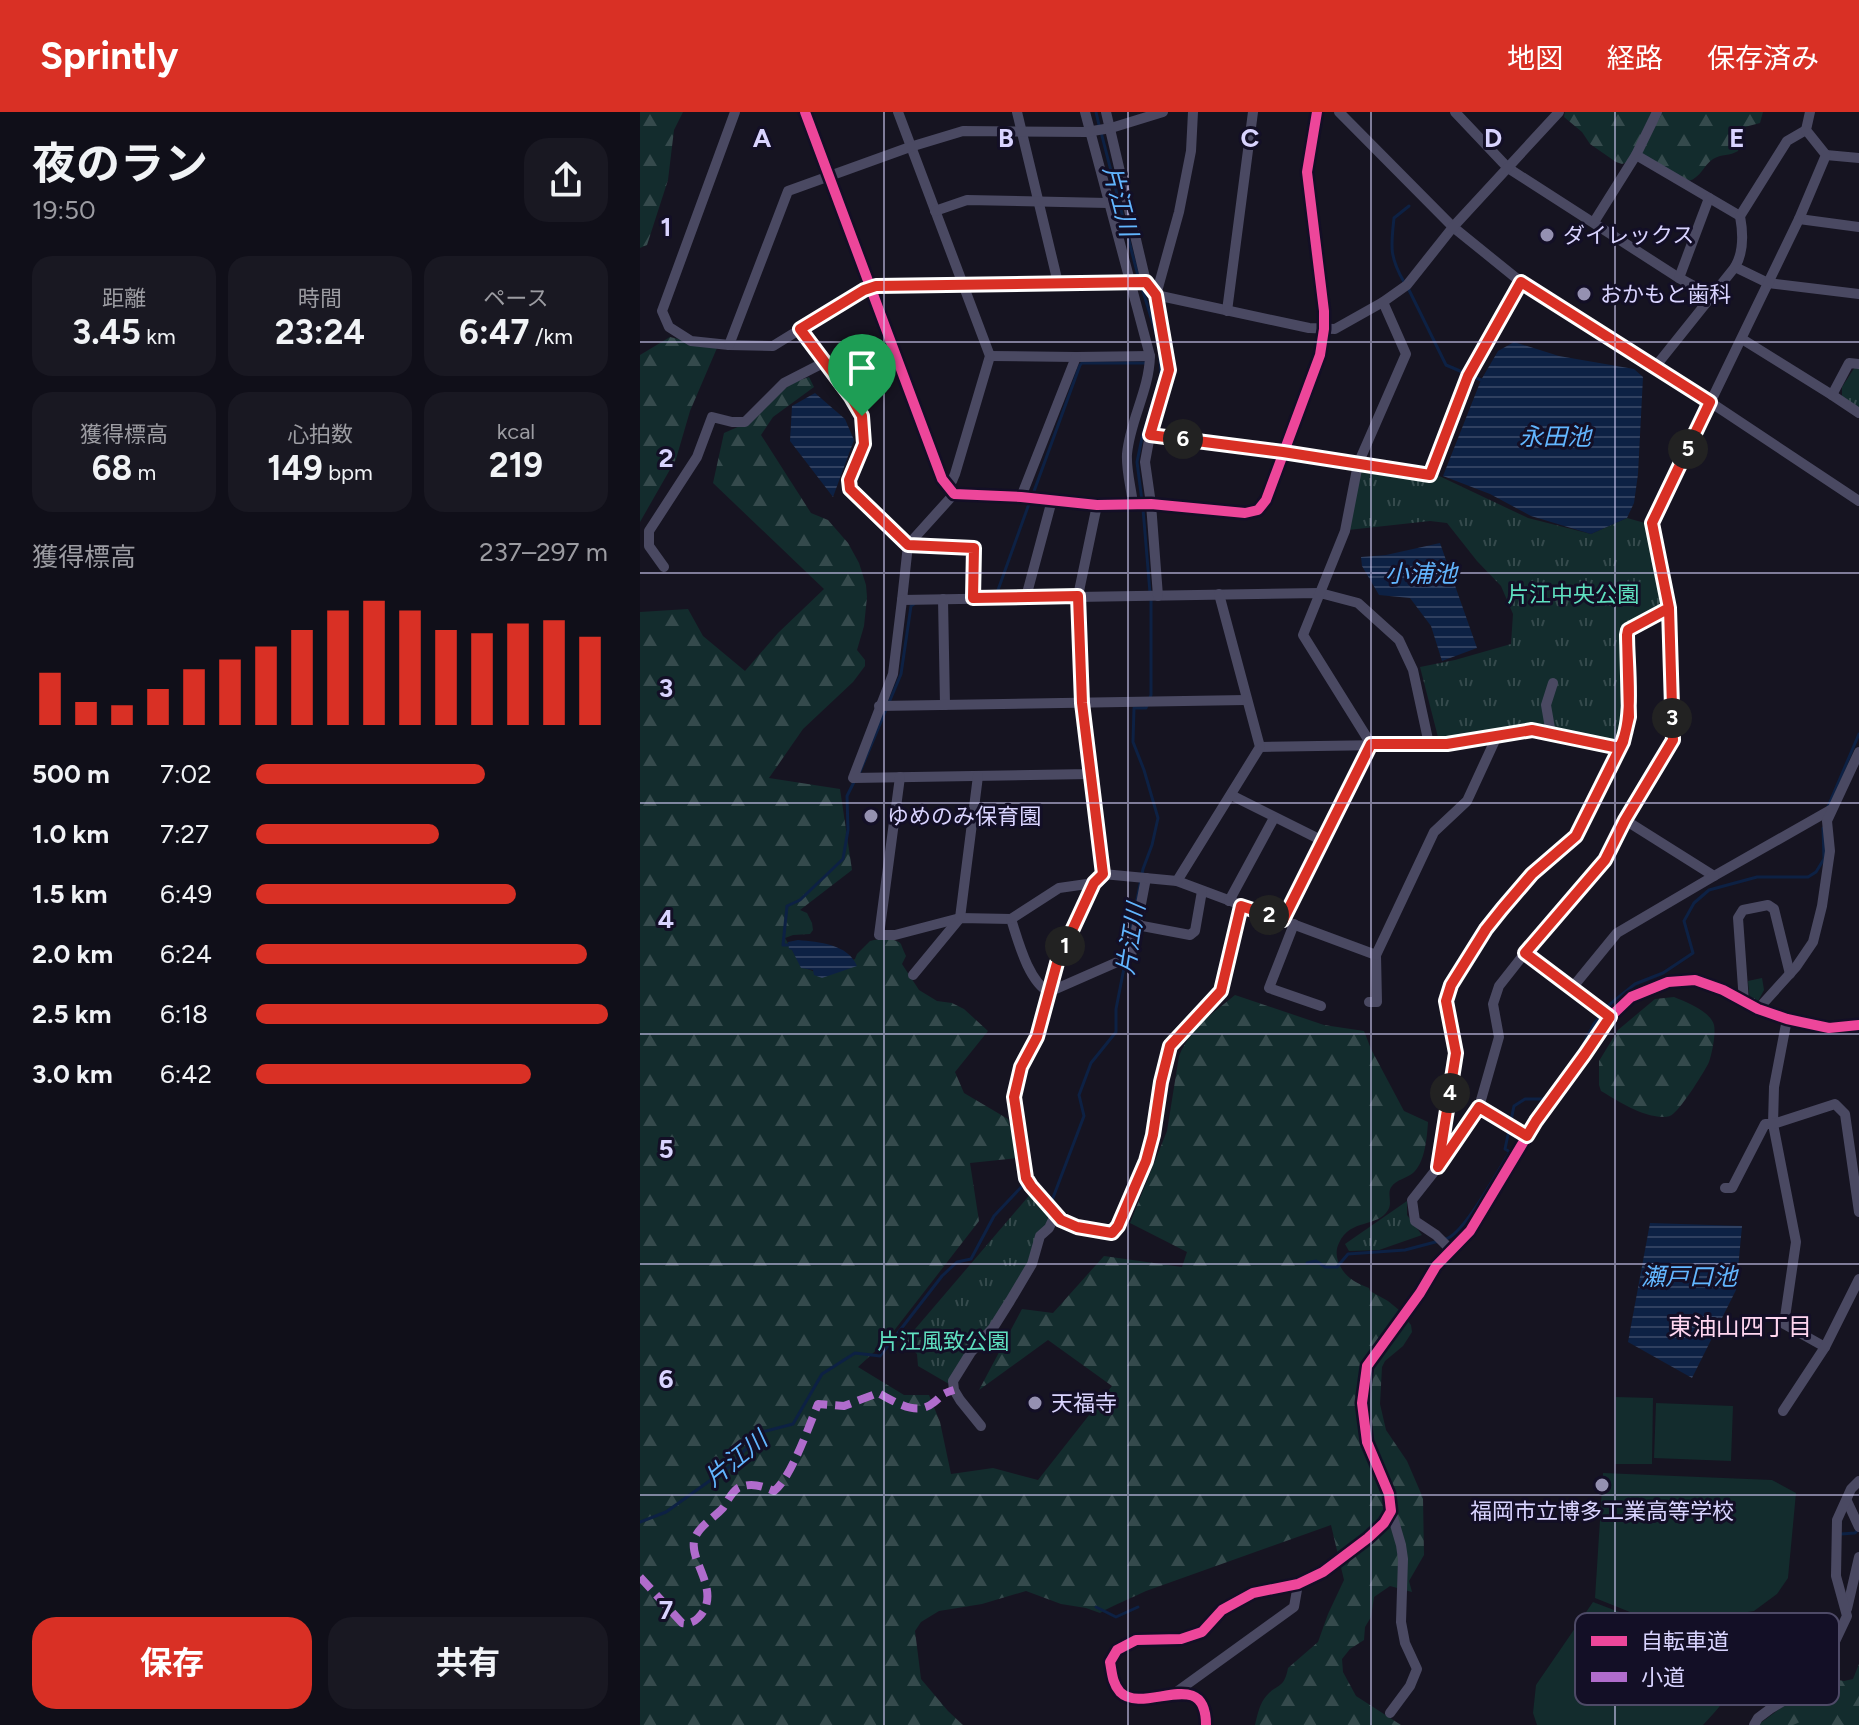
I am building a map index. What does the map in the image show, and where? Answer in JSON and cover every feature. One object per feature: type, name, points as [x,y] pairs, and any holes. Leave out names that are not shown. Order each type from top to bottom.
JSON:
[{"type":"street","points":[[735,112],[662,311],[669,327],[691,341],[773,346],[864,290],[876,286],[1146,282]]},
{"type":"street","points":[[805,112],[942,479],[954,494],[1028,497],[1097,505],[1151,504],[1245,513],[1258,510],[1266,500],[1320,355],[1324,329],[1317,242],[1307,172],[1317,112]]},
{"type":"street","points":[[898,112],[990,356],[955,474],[952,481],[945,485]]},
{"type":"street","points":[[1017,112],[1058,283]]},
{"type":"street","points":[[1085,112],[1150,360],[1145,392],[1127,453],[1128,475],[1135,503]]},
{"type":"street","points":[[1106,112],[1146,282],[1156,295],[1324,329],[1335,329],[1407,285],[1453,227],[1559,112]]},
{"type":"street","points":[[729,345],[788,191],[963,131],[1090,132],[1163,112]]},
{"type":"street","points":[[1158,596],[1145,462],[1169,370],[1156,295],[1179,212],[1191,151],[1193,112]]},
{"type":"street","points":[[1227,311],[1253,112]]},
{"type":"street","points":[[1339,112],[1453,227],[1521,282],[1859,501]]},
{"type":"street","points":[[1455,112],[1508,168],[1712,296]]},
{"type":"street","points":[[1594,222],[1636,155],[1657,112]]},
{"type":"street","points":[[1655,367],[1735,267],[1741,256],[1740,216],[1787,141],[1806,130],[1810,112]]},
{"type":"street","points":[[1806,130],[1826,155],[1859,158]]},
{"type":"street","points":[[1636,155],[1740,216]]},
{"type":"street","points":[[1449,1248],[1415,1221],[1412,1200],[1479,1107],[1499,1037],[1493,1004],[1499,986],[1605,860],[1673,740],[1669,608],[1652,523],[1799,219],[1826,155]]},
{"type":"street","points":[[1679,278],[1709,198]]},
{"type":"street","points":[[935,211],[967,200],[1108,203]]},
{"type":"street","points":[[1799,219],[1859,227]]},
{"type":"street","points":[[1735,267],[1768,283],[1859,294]]},
{"type":"street","points":[[1150,435],[1430,475],[1468,376],[1521,282]]},
{"type":"street","points":[[1371,744],[1303,635],[1345,531],[1358,464],[1406,354],[1383,302]]},
{"type":"street","points":[[800,329],[862,416],[864,444],[849,480],[850,489],[908,545],[974,548],[973,598]]},
{"type":"street","points":[[1742,339],[1859,413]]},
{"type":"street","points":[[990,356],[1150,360]]},
{"type":"street","points":[[1028,497],[1076,357]]},
{"type":"street","points":[[664,567],[649,546],[649,531],[697,457],[712,417],[745,422],[784,383],[825,362]]},
{"type":"street","points":[[1832,395],[1849,363],[1859,364]]},
{"type":"street","points":[[954,494],[908,545],[893,674],[885,706],[857,778],[1090,774]]},
{"type":"street","points":[[1026,597],[1052,500]]},
{"type":"street","points":[[1097,505],[1078,596],[1082,703],[1103,874]]},
{"type":"street","points":[[902,600],[943,603],[973,598],[1320,593],[1358,603],[1399,640],[1413,670],[1429,744]]},
{"type":"street","points":[[1177,881],[1260,747],[1219,594]]},
{"type":"street","points":[[943,603],[945,705]]},
{"type":"street","points":[[1438,1167],[1456,1053],[1446,1001],[1451,985],[1502,909],[1532,874],[1576,836],[1623,742],[1629,717],[1628,630],[1669,608]]},
{"type":"street","points":[[1551,734],[1546,705],[1553,683]]},
{"type":"street","points":[[885,706],[1246,700]]},
{"type":"street","points":[[1260,747],[1447,744],[1532,730],[1619,748]]},
{"type":"street","points":[[1369,1002],[1377,1002],[1376,955],[1434,832],[1467,801],[1497,736]]},
{"type":"street","points":[[1318,1003],[1269,988],[1288,922],[1323,841],[1371,744]]},
{"type":"street","points":[[1758,1009],[1790,974],[1813,942],[1830,851],[1827,821],[1831,809],[1854,775],[1859,752]]},
{"type":"street","points":[[913,975],[960,918],[978,776]]},
{"type":"street","points":[[900,777],[879,935],[895,935],[960,918],[1011,919],[1059,888],[1094,883]]},
{"type":"street","points":[[1231,795],[1323,841]]},
{"type":"street","points":[[1572,988],[1617,933],[1831,809]]},
{"type":"street","points":[[1229,901],[1274,818]]},
{"type":"street","points":[[1625,820],[1714,876]]},
{"type":"street","points":[[1103,874],[1177,881],[1376,955]]},
{"type":"street","points":[[1103,874],[1094,883],[1057,963],[1037,1037],[1021,1067],[1014,1097],[1026,1178],[1061,1220],[1077,1227],[1112,1233],[1118,1226],[1146,1161],[1170,1046],[1221,991],[1241,906]]},
{"type":"street","points":[[1011,919],[1024,959],[1042,989],[1049,992],[1131,956],[1146,878]]},
{"type":"street","points":[[1137,925],[1190,935],[1195,931],[1202,891]]},
{"type":"street","points":[[1744,1002],[1738,918],[1743,910],[1768,905],[1774,909],[1790,974]]},
{"type":"street","points":[[1525,953],[1610,1016]]},
{"type":"street","points":[[1390,1713],[1410,1686],[1417,1669],[1405,1643],[1401,1622],[1401,1545],[1389,1494],[1367,1442],[1362,1403],[1367,1366],[1449,1248],[1470,1231],[1536,1121],[1610,1016],[1631,997],[1668,982],[1695,980],[1787,1019],[1829,1028],[1859,1025]]},
{"type":"street","points":[[1787,1019],[1774,1087],[1773,1124],[1796,1242],[1784,1324],[1825,1347]]},
{"type":"street","points":[[1725,1188],[1732,1188],[1765,1124],[1835,1104],[1845,1114],[1859,1212]]},
{"type":"street","points":[[1479,1107],[1527,1136]]},
{"type":"street","points":[[981,1426],[960,1400],[953,1381],[1010,1301],[1032,1264],[1040,1236],[1049,1228],[1056,1213]]},
{"type":"street","points":[[1783,1411],[1825,1347],[1859,1279]]},
{"type":"street","points":[[1839,1633],[1847,1616],[1836,1576],[1837,1520],[1851,1489],[1859,1481]]},
{"type":"street","points":[[1847,1501],[1858,1524]]},
{"type":"street","points":[[1206,1725],[1206,1710],[1198,1698],[1181,1693],[1152,1698],[1122,1694],[1113,1681],[1110,1662],[1117,1650],[1136,1640],[1181,1639],[1202,1632],[1222,1610],[1253,1593],[1298,1584],[1323,1572],[1368,1538],[1384,1523],[1391,1511]]},
{"type":"street","points":[[1846,1611],[1859,1557]]},
{"type":"street","points":[[1173,1694],[1294,1607],[1298,1584]]},
{"type":"street","points":[[1754,1725],[1758,1718],[1777,1705]]},
{"type":"green space","points":[[640,112],[683,112],[674,130],[668,180],[647,245],[640,248]]},
{"type":"green space","points":[[1565,112],[1763,112],[1760,123],[1741,128],[1738,151],[1713,159],[1689,181],[1645,156],[1622,164],[1616,162],[1590,144],[1582,132],[1564,117]]},
{"type":"green space","points":[[670,337],[717,348],[690,411],[676,459],[640,522],[640,355]]},
{"type":"green space","points":[[1855,367],[1859,367],[1859,408],[1842,397],[1842,387]]},
{"type":"green space","points":[[809,377],[814,387],[773,417],[761,435],[811,513],[828,520],[848,543],[859,563],[867,597],[864,626],[857,650],[865,660],[865,666],[853,682],[803,729],[769,778],[840,789],[852,870],[800,910],[807,913],[812,923],[810,934],[785,938],[802,967],[818,973],[855,959],[870,941],[890,939],[901,944],[906,956],[902,964],[919,990],[937,1001],[964,1009],[988,1031],[955,1072],[964,1093],[1008,1119],[1018,1158],[970,1163],[979,1221],[886,1341],[858,1367],[904,1395],[929,1395],[940,1422],[951,1474],[993,1468],[1038,1480],[1112,1386],[1048,1340],[979,1390],[1022,1309],[1053,1313],[1104,1256],[1182,1267],[1187,1252],[1130,1223],[1167,1131],[1179,1056],[1189,1038],[1235,995],[1324,1025],[1364,1031],[1404,1111],[1428,1122],[1425,1149],[1417,1169],[1392,1186],[1390,1204],[1383,1216],[1350,1230],[1339,1243],[1337,1252],[1340,1267],[1346,1275],[1399,1310],[1411,1325],[1412,1332],[1382,1367],[1380,1404],[1386,1430],[1407,1461],[1423,1498],[1424,1555],[1409,1581],[1412,1592],[1390,1586],[1374,1597],[1364,1640],[1342,1659],[1343,1672],[1356,1696],[1401,1725],[1255,1725],[1264,1699],[1282,1684],[1288,1668],[1318,1642],[1344,1580],[1331,1525],[1146,1591],[1100,1613],[1061,1604],[1026,1591],[982,1604],[939,1611],[921,1622],[915,1631],[921,1679],[963,1725],[640,1725],[640,612],[688,609],[703,636],[745,671],[778,633],[824,589],[713,483],[724,433],[749,422],[783,390]]},
{"type":"green space","name":"片江中央公園","points":[[1365,467],[1426,479],[1435,474],[1528,518],[1591,534],[1627,518],[1645,523],[1663,600],[1662,605],[1628,627],[1620,740],[1613,744],[1535,723],[1450,740],[1438,737],[1420,667],[1511,644],[1513,614],[1501,586],[1447,523],[1430,521],[1348,530],[1359,475]]},
{"type":"green space","points":[[1762,978],[1764,990],[1757,1003],[1750,1002],[1748,981]]},
{"type":"green space","points":[[1674,997],[1708,1015],[1714,1025],[1713,1044],[1707,1067],[1678,1109],[1671,1116],[1655,1116],[1630,1108],[1601,1091],[1599,1061],[1618,1030],[1655,999]]},
{"type":"green space","name":"片江風致公園","points":[[1033,1191],[1053,1214],[1009,1299],[949,1384],[918,1366],[917,1354],[904,1342]]},
{"type":"green space","points":[[1407,1201],[1407,1215],[1422,1235],[1379,1250],[1349,1251],[1345,1244]]},
{"type":"green space","points":[[1616,1397],[1653,1398],[1652,1464],[1615,1464]]},
{"type":"green space","points":[[1656,1403],[1733,1406],[1731,1461],[1654,1458]]},
{"type":"green space","points":[[1603,1473],[1772,1480],[1796,1493],[1788,1578],[1777,1594],[1754,1611],[1632,1613],[1595,1598]]},
{"type":"green space","points":[[1593,1602],[1622,1613],[1585,1613]]},
{"type":"green space","points":[[1575,1628],[1575,1705],[1721,1705],[1703,1725],[1537,1725],[1533,1713],[1536,1685]]},
{"type":"green space","points":[[1859,1664],[1859,1713],[1851,1712],[1839,1697],[1839,1680],[1853,1679]]},
{"type":"green space","points":[[1839,1689],[1859,1689],[1859,1725],[1782,1725],[1808,1705],[1839,1705]]},
{"type":"green space","points":[[1785,1705],[1836,1705],[1835,1711],[1844,1725],[1827,1725],[1819,1710],[1793,1725],[1758,1725]]},
{"type":"water","name":"永田池","points":[[1514,342],[1559,356],[1634,369],[1643,377],[1638,474],[1634,503],[1627,518],[1591,534],[1531,516],[1490,494],[1443,476],[1481,380],[1498,351]]},
{"type":"water","points":[[815,393],[845,419],[854,440],[833,497],[790,441],[792,406]]},
{"type":"water","name":"小浦池","points":[[1440,543],[1477,648],[1442,661],[1431,626],[1410,598],[1379,595],[1362,566],[1361,557]]},
{"type":"water","points":[[788,942],[824,943],[840,949],[857,966],[822,978],[814,975],[813,970],[801,968],[789,949]]},
{"type":"water","name":"瀬戸口池","points":[[1650,1223],[1742,1226],[1736,1290],[1692,1378],[1628,1342]]},
{"type":"waterway","name":"片江川","points":[[1096,112],[1099,125]]},
{"type":"waterway","name":"片江川","points":[[1101,132],[1159,343],[1161,374],[1137,462],[1142,501]]},
{"type":"waterway","points":[[1404,282],[1393,258],[1392,236],[1394,218],[1409,206]]},
{"type":"waterway","points":[[1408,288],[1446,365],[1481,380]]},
{"type":"waterway","points":[[1033,494],[1080,365],[1146,363]]},
{"type":"waterway","points":[[994,594],[1030,501]]},
{"type":"waterway","name":"片江川","points":[[1143,509],[1150,593]]},
{"type":"waterway","name":"片江川","points":[[1126,955],[1143,869],[1158,818],[1133,742],[1134,708],[1146,708],[1151,695],[1151,600]]},
{"type":"waterway","points":[[859,774],[901,674],[911,606],[914,604]]},
{"type":"waterway","points":[[1827,809],[1859,734]]},
{"type":"waterway","points":[[788,945],[783,945],[787,906],[800,900],[843,859],[848,830],[847,796],[855,780]]},
{"type":"waterway","points":[[1576,1058],[1594,1024],[1609,1005],[1635,984],[1663,973],[1693,953],[1684,921],[1694,903],[1709,890],[1757,877],[1808,877],[1816,872],[1824,859],[1823,828]]},
{"type":"waterway","name":"片江川","points":[[1050,1202],[1084,1116],[1079,1095],[1091,1063],[1116,1032],[1116,1009],[1125,963]]},
{"type":"waterway","points":[[1446,1239],[1471,1214],[1510,1152],[1505,1149],[1514,1106],[1525,1099],[1549,1097]]},
{"type":"waterway","name":"片江川","points":[[640,1522],[666,1512],[729,1467],[762,1432],[793,1424],[822,1374],[855,1353],[880,1356],[942,1276],[957,1262],[971,1259],[994,1216],[1026,1182]]},
{"type":"waterway","points":[[1307,1263],[1316,1261],[1325,1267],[1337,1267],[1348,1254],[1405,1250],[1439,1241]]},
{"type":"waterway","points":[[1841,1534],[1855,1533],[1859,1529]]},
{"type":"waterway","points":[[1096,1607],[1116,1617],[1138,1607]]},
{"type":"marked path","points":[[640,1577],[682,1623],[694,1621],[705,1608],[707,1599],[707,1588],[694,1550],[696,1536],[738,1488],[755,1485],[774,1491],[787,1475],[818,1404],[844,1406],[878,1393],[905,1406],[919,1408],[954,1390]]},
{"type":"cycle path","points":[[805,112],[942,479],[954,494],[1097,505],[1151,504],[1245,513],[1258,510],[1266,500],[1320,355],[1324,311],[1307,172],[1317,112]]},
{"type":"cycle path","points":[[1206,1725],[1203,1707],[1196,1697],[1185,1694],[1144,1699],[1131,1698],[1120,1692],[1110,1662],[1117,1650],[1136,1640],[1181,1639],[1202,1632],[1222,1610],[1253,1593],[1298,1584],[1323,1572],[1384,1523],[1391,1511],[1389,1494],[1367,1442],[1362,1403],[1367,1366],[1436,1266],[1470,1231],[1536,1121],[1610,1017],[1631,997],[1668,982],[1695,980],[1787,1019],[1829,1028],[1859,1025]]},
{"type":"place","name":"ダイレックス","points":[[1547,235]]},
{"type":"place","name":"おかもと歯科","points":[[1584,294]]},
{"type":"place","name":"ゆめのみ保育園","points":[[871,816]]},
{"type":"place","name":"天福寺","points":[[1035,1403]]},
{"type":"place","name":"福岡市立博多工業高等学校","points":[[1602,1485]]},
{"type":"district","name":"東油山四丁目","points":[[1740,1327]]},
{"type":"route","points":[[862,416],[800,329],[864,290],[876,286],[1146,282],[1156,295],[1169,370],[1150,435],[1430,475],[1468,376],[1521,282],[1710,402],[1652,523],[1669,608],[1628,630],[1627,635],[1629,717],[1623,742],[1576,836],[1532,874],[1486,929],[1451,985],[1446,1001],[1456,1053],[1438,1167],[1479,1107],[1527,1136],[1610,1017],[1525,953],[1605,860],[1673,740],[1669,608],[1628,630],[1629,717],[1619,748],[1532,730],[1447,744],[1371,744],[1283,920],[1241,906],[1221,991],[1170,1046],[1146,1161],[1118,1226],[1112,1233],[1077,1227],[1061,1220],[1026,1178],[1014,1097],[1021,1067],[1037,1037],[1057,963],[1094,883],[1103,874],[1082,703],[1078,596],[973,598],[974,548],[908,545],[850,489],[849,480],[864,444],[862,416]]}]
